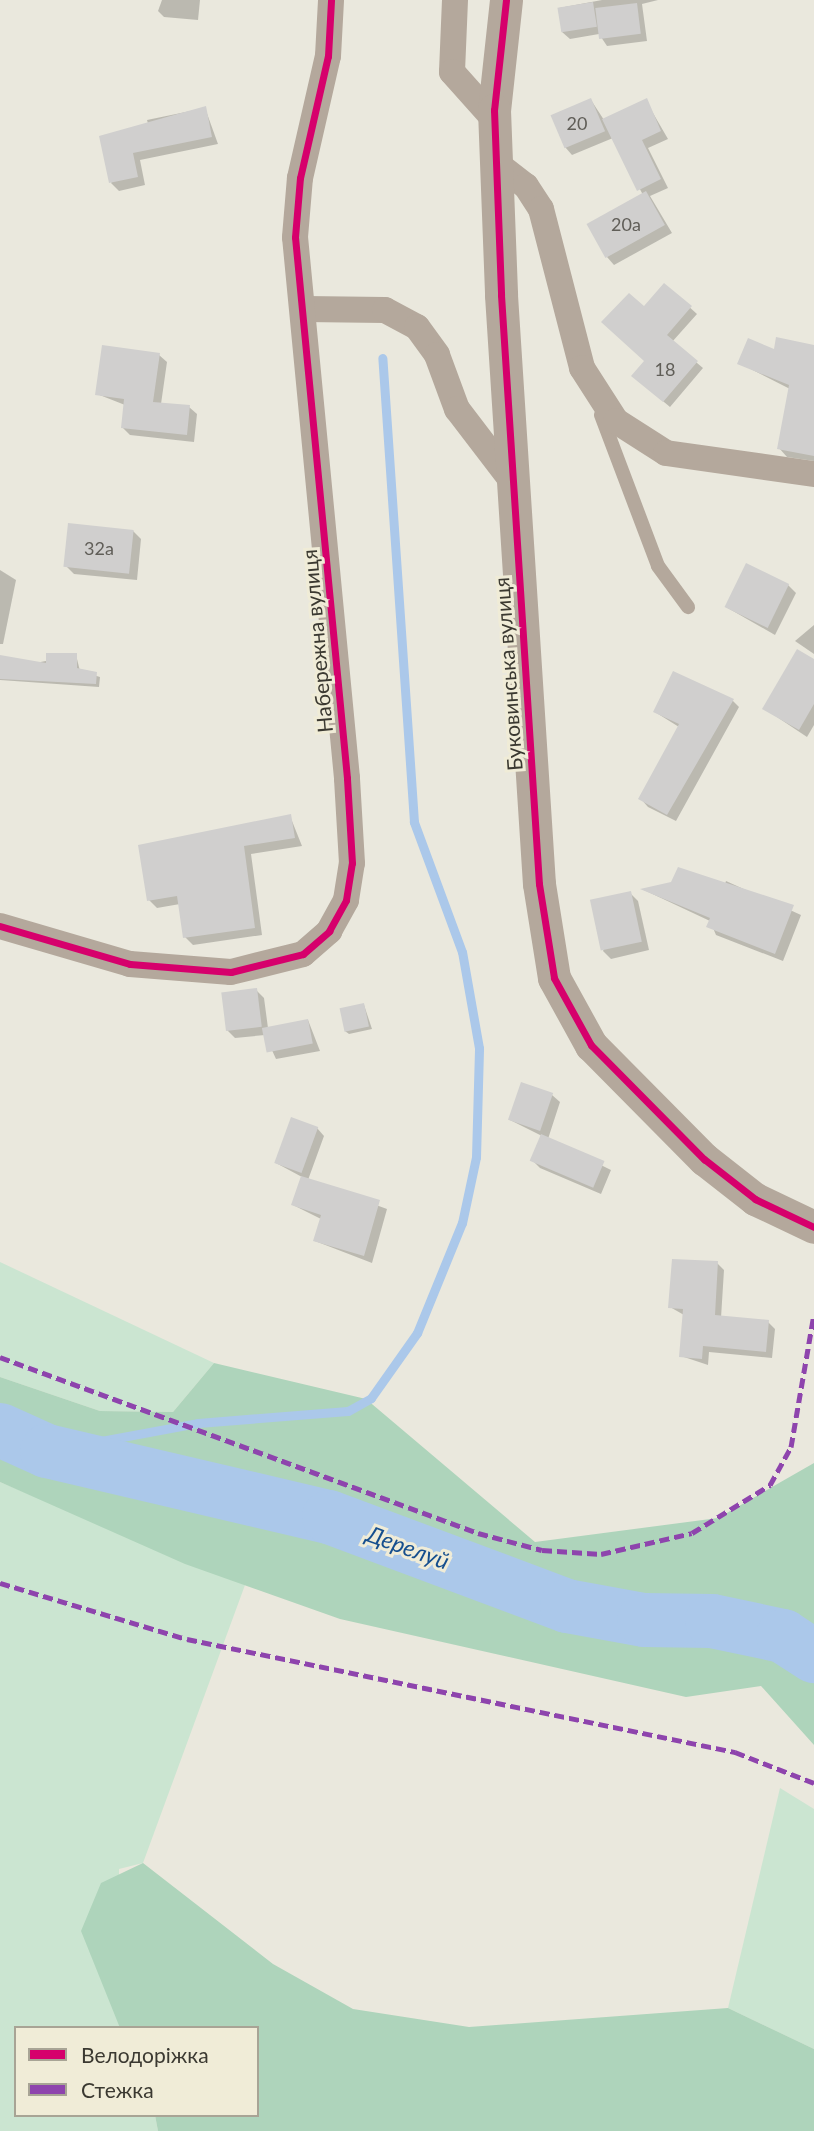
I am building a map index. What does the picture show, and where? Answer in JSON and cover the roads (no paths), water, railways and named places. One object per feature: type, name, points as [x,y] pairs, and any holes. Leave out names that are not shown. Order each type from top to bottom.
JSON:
[{"type":"street","name":"Набережна вулиця","points":[[0,926],[130,964],[220,973],[303,954],[342,911],[352,850],[295,219],[326,71],[331,0]]},
{"type":"street","points":[[455,0],[452,72],[494,118]]},
{"type":"street","name":"Буковинська вулиця","points":[[506,0],[494,118],[512,481],[542,910],[562,998],[591,1045],[704,1159],[755,1199],[814,1227]]},
{"type":"street","points":[[495,162],[526,186],[541,209],[591,388],[616,422],[657,450],[814,474]]},
{"type":"street","points":[[305,309],[385,310],[417,327],[437,355],[457,409],[512,481]]},
{"type":"lane","points":[[591,388],[658,566],[688,607]]},
{"type":"waterway","points":[[47,1451],[198,1423],[348,1411],[371,1398],[417,1333],[462,1223],[476,1157],[479,1048],[462,952],[414,822],[382,358]]},
{"type":"waterway","name":"Дерелуй","points":[[0,1430],[47,1451],[329,1517],[567,1606],[644,1620],[712,1621],[783,1636],[814,1656]]}]
